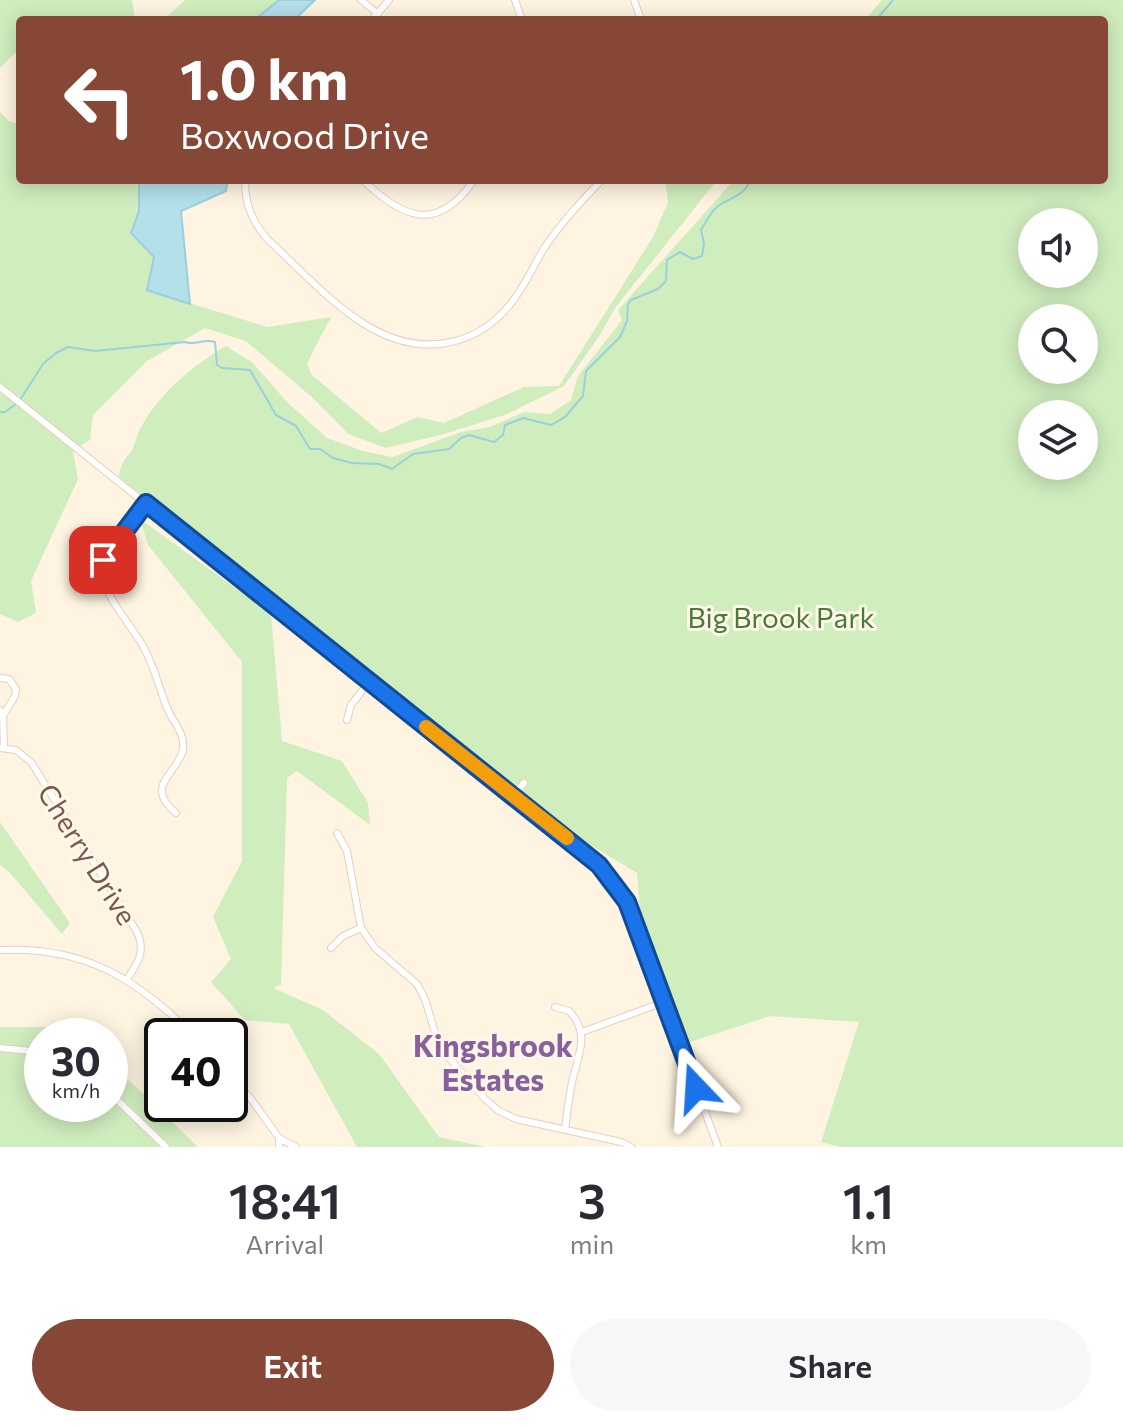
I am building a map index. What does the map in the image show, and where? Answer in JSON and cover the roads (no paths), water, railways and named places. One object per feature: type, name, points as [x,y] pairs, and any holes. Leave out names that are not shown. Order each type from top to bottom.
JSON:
[{"type":"street","points":[[361,0],[378,14],[389,0]]},
{"type":"street","points":[[245,184],[247,204],[257,227],[356,319],[397,341],[433,345],[467,337],[497,319],[515,299],[556,231],[598,184]]},
{"type":"street","points":[[367,184],[394,208],[412,214],[425,214],[451,206],[471,184]]},
{"type":"street","points":[[0,387],[599,865],[618,887],[637,927],[718,1147]]},
{"type":"street","points":[[146,503],[105,554],[102,577],[149,659],[168,712],[183,738],[181,756],[161,791],[164,804],[176,813]]},
{"type":"street","points":[[0,678],[9,679],[16,689],[15,696],[2,713],[2,747]]},
{"type":"street","points":[[347,720],[351,705],[370,681]]},
{"type":"street","name":"Cherry Drive","points":[[2,747],[22,752],[31,762],[137,932],[142,950],[137,965],[127,979]]},
{"type":"street","points":[[513,796],[524,783]]},
{"type":"street","points":[[337,833],[347,851],[361,928],[375,948],[417,984],[425,999],[439,1046],[485,1099],[499,1111],[516,1119],[621,1142],[631,1147]]},
{"type":"street","points":[[331,948],[343,936],[361,928]]},
{"type":"street","points":[[0,950],[27,949],[74,956],[104,967],[127,979],[174,1018]]},
{"type":"street","points":[[582,1032],[664,1002]]},
{"type":"street","points":[[555,1007],[569,1011],[582,1032],[582,1050],[573,1077],[565,1130]]},
{"type":"street","points":[[0,1048],[24,1050]]},
{"type":"street","points":[[248,1096],[279,1138],[296,1147]]},
{"type":"street","points":[[128,1110],[166,1147]]},
{"type":"street","points":[[279,1138],[279,1147]]},
{"type":"water","points":[[279,0],[315,0],[298,16],[259,16]]},
{"type":"water","points":[[139,184],[227,184],[226,191],[181,211],[190,304],[147,290],[154,257],[131,233],[139,211]]},
{"type":"waterway","points":[[879,16],[893,0]]},
{"type":"waterway","points":[[20,400],[43,364],[68,347],[95,351],[211,341],[215,342],[217,365],[250,370],[276,415],[296,426],[310,449],[320,449],[333,458],[352,463],[379,464],[392,469],[413,454],[449,449],[469,435],[494,442],[503,435],[505,425],[523,418],[551,425],[565,417],[583,396],[586,371],[620,337],[631,300],[658,289],[666,281],[667,260],[680,252],[693,259],[702,256],[704,243],[701,230],[708,218],[748,184]]},
{"type":"waterway","points":[[0,412],[16,404]]},
{"type":"district","name":"Kingsbrook Estates","points":[[493,1061]]},
{"type":"park label","name":"Big Brook Park","points":[[781,617]]}]
